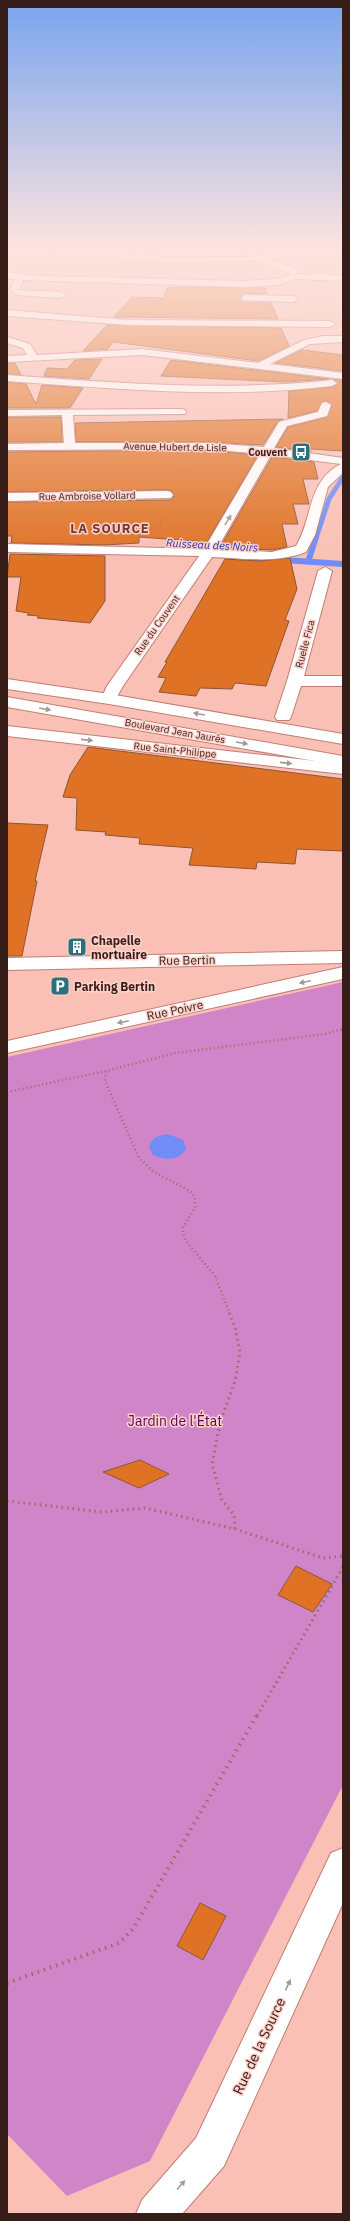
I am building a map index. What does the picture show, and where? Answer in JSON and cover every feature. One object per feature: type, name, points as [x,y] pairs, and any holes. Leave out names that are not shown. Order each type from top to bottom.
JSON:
[{"type":"street","points":[[31,353],[33,357]]},
{"type":"street","points":[[7,358],[128,353]]},
{"type":"street","points":[[147,353],[343,376]]},
{"type":"street","points":[[259,366],[286,353]]},
{"type":"street","points":[[7,378],[201,390],[308,386],[343,380]]},
{"type":"street","name":"Rue du Couvent","points":[[109,699],[115,686],[206,556],[284,424],[323,414],[326,405]]},
{"type":"street","points":[[67,412],[70,446]]},
{"type":"street","points":[[7,413],[181,412]]},
{"type":"street","name":"Avenue Hubert de Lisle","points":[[7,447],[208,446],[269,451],[343,461]]},
{"type":"street","points":[[7,548],[155,550],[206,556],[272,556],[292,553],[301,549],[309,535],[322,486],[343,467]]},
{"type":"street","name":"Rue Ambroise Vollard","points":[[7,497],[167,495]]},
{"type":"street","name":"Ruelle Fica","points":[[283,717],[295,681],[324,571]]},
{"type":"street","points":[[295,681],[343,681]]},
{"type":"street","name":"Boulevard Jean Jaurès","points":[[7,684],[109,699],[343,739]]},
{"type":"street","name":"Boulevard Jean Jaurès","points":[[7,702],[343,761]]},
{"type":"street","name":"Rue Saint-Philippe","points":[[7,731],[343,769]]},
{"type":"street","name":"Rue Bertin","points":[[7,964],[343,957]]},
{"type":"street","name":"Rue Poivre","points":[[7,1047],[343,973]]},
{"type":"street","name":"Rue de la Source","points":[[156,2214],[210,2152],[343,1865]]},
{"type":"path","points":[[7,1092],[106,1071],[175,1053],[325,1034],[343,1029]]},
{"type":"path","points":[[106,1071],[105,1081],[139,1158],[154,1172],[190,1191],[195,1198],[195,1208],[183,1227],[183,1233],[186,1241],[215,1276],[235,1328],[240,1352],[235,1381],[220,1423],[212,1464],[222,1500],[234,1515],[235,1529]]},
{"type":"path","points":[[7,1501],[102,1512],[145,1508],[235,1529],[323,1558],[343,1556]]},
{"type":"path","points":[[7,1983],[120,1942],[133,1929],[343,1567]]},
{"type":"green space","name":"Jardin de l'État","points":[[343,982],[343,1785],[150,2161],[67,2196],[7,2134],[7,1057]]},
{"type":"water","points":[[168,1134],[183,1140],[186,1148],[183,1153],[176,1158],[171,1159],[153,1155],[149,1147],[152,1141],[159,1136]]},
{"type":"building","points":[[194,353],[275,353],[258,361]]},
{"type":"building","points":[[297,353],[324,353],[343,355],[343,371],[275,363]]},
{"type":"building","points":[[102,359],[89,379],[44,376],[47,368],[67,369],[75,360]]},
{"type":"building","points":[[171,360],[329,379],[285,382],[161,376]]},
{"type":"building","points":[[7,363],[15,363],[21,375],[7,374]]},
{"type":"building","points":[[334,379],[343,380],[343,451],[310,449],[311,452],[276,447],[288,427],[327,417],[332,406],[327,401],[322,402],[317,411],[288,418],[289,391],[332,387],[338,384]]},
{"type":"building","points":[[7,382],[26,384],[36,404],[42,385],[83,388],[70,408],[7,408]]},
{"type":"building","points":[[7,417],[61,417],[62,442],[7,442]]},
{"type":"building","points":[[283,419],[278,421],[263,445],[208,442],[76,442],[75,423]]},
{"type":"building","points":[[208,450],[258,455],[207,542],[139,537],[139,543],[105,545],[11,543],[12,536],[7,536],[7,502],[171,500],[174,496],[172,491],[167,490],[7,492],[7,452]]},
{"type":"building","points":[[272,457],[314,462],[318,479],[303,479],[309,504],[293,504],[298,524],[282,524],[287,547],[272,550],[231,548],[233,545],[222,544]]},
{"type":"building","points":[[10,554],[105,556],[105,601],[90,623],[37,618],[39,616],[27,615],[29,613],[16,611],[21,577],[7,577]]},
{"type":"building","points":[[290,558],[297,589],[285,620],[289,621],[266,686],[235,683],[232,689],[200,688],[196,696],[159,692],[166,678],[158,677],[167,662],[165,662],[225,559],[259,561]]},
{"type":"building","points":[[88,747],[343,779],[343,851],[297,849],[295,864],[257,862],[256,869],[189,865],[193,848],[139,844],[140,838],[105,835],[106,832],[76,830],[77,798],[63,797],[70,775]]},
{"type":"building","points":[[7,823],[48,825],[35,881],[37,881],[22,956],[7,956]]},
{"type":"building","points":[[140,1460],[169,1474],[139,1488],[103,1472]]},
{"type":"building","points":[[296,1566],[332,1584],[313,1612],[278,1595]]},
{"type":"building","points":[[200,1903],[226,1916],[203,1960],[177,1946]]},
{"type":"waterway","points":[[316,538],[329,499],[343,477]]},
{"type":"waterway","points":[[308,562],[316,537]]},
{"type":"waterway","name":"Ruisseau des Noirs","points":[[253,558],[308,562]]},
{"type":"waterway","name":"Ruisseau des Noirs","points":[[308,562],[343,564]]},
{"type":"place","name":"Couvent","points":[[301,452]]},
{"type":"place","name":"Chapelle mortuaire","points":[[77,947]]},
{"type":"place","name":"Parking Bertin","points":[[60,986]]},
{"type":"district","name":"LA SOURCE","points":[[110,528]]}]
